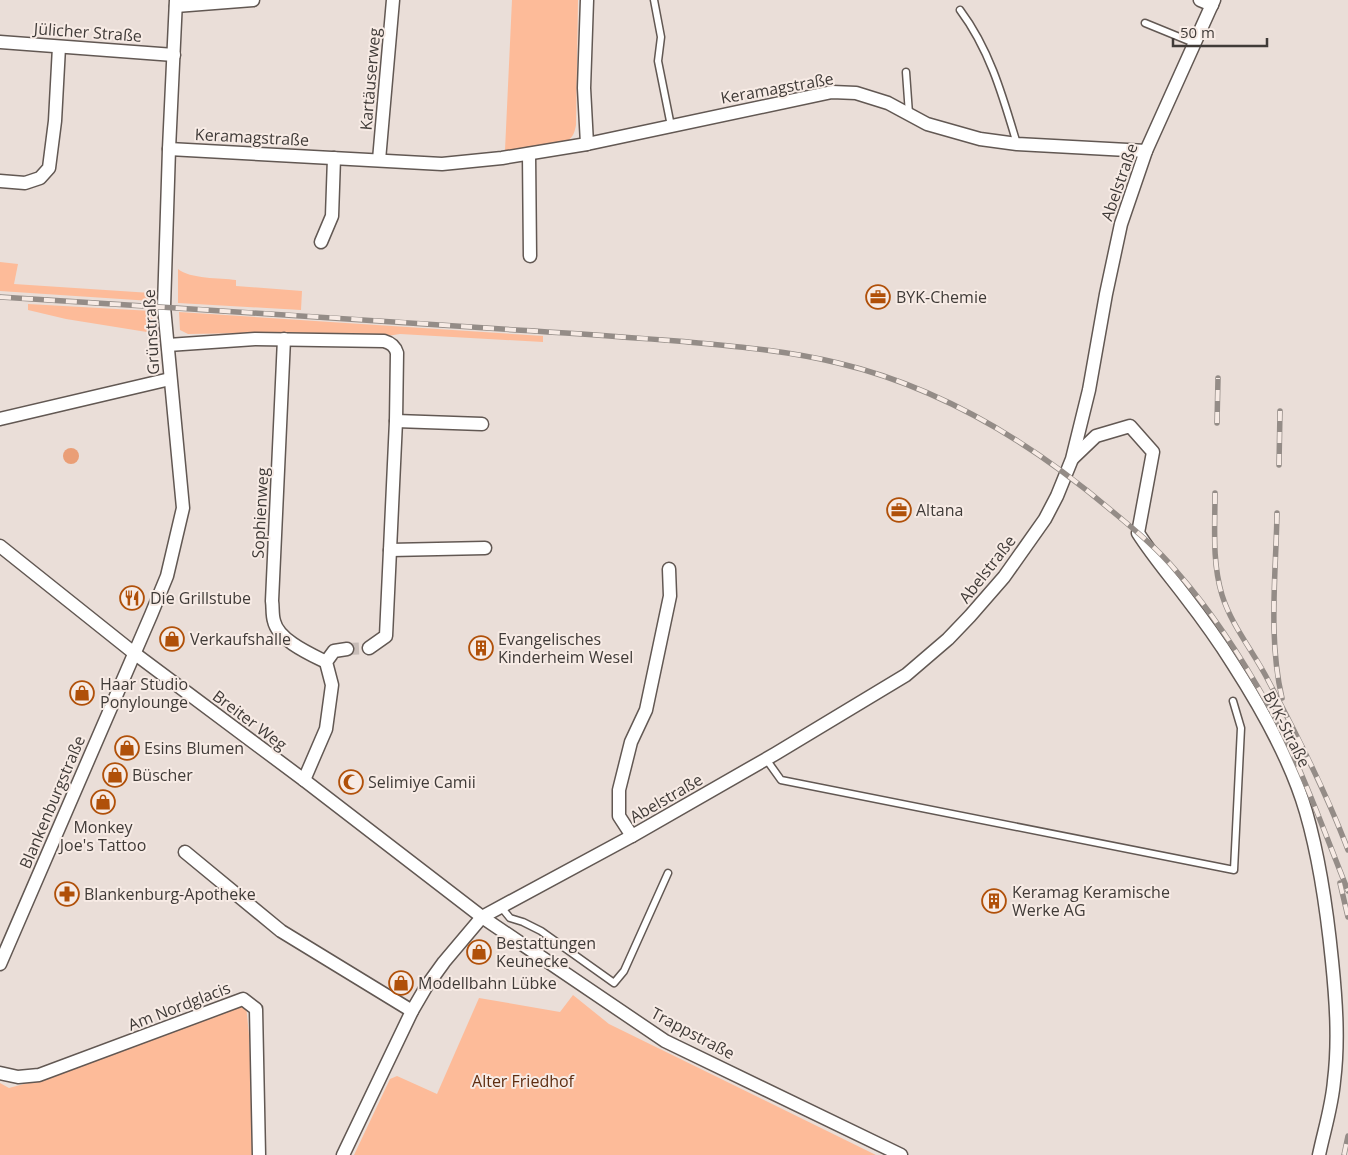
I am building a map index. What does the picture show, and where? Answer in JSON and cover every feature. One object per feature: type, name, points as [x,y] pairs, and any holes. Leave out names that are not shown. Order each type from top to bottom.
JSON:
[{"type":"street","points":[[176,3],[253,0]]},
{"type":"street","name":"Kartäuserweg","points":[[379,160],[393,0]]},
{"type":"street","points":[[587,0],[584,88],[587,144]]},
{"type":"street","name":"Abelstraße","points":[[482,917],[632,836],[906,675],[948,639],[1004,577],[1041,525],[1058,496],[1072,458],[1089,390],[1121,224],[1146,152],[1194,44],[1209,2]]},
{"type":"street","name":"Grünstraße","points":[[134,653],[167,576],[183,508],[164,307],[176,3]]},
{"type":"street","name":"Jülicher Straße","points":[[0,42],[174,54]]},
{"type":"street","points":[[0,181],[25,183],[40,178],[49,168],[55,121],[58,47]]},
{"type":"street","name":"Keramagstraße","points":[[169,150],[442,164],[530,154],[587,144],[832,92],[856,93],[888,104],[927,124],[980,139],[1016,144],[1146,152]]},
{"type":"street","points":[[530,154],[530,256]]},
{"type":"street","points":[[321,242],[332,216],[334,158]]},
{"type":"street","points":[[168,345],[284,339],[389,342],[396,348],[396,421],[386,636],[369,648]]},
{"type":"street","name":"Sophienweg","points":[[284,339],[272,601],[274,622],[282,634],[297,646],[326,662]]},
{"type":"street","points":[[0,419],[170,379]]},
{"type":"street","points":[[396,421],[482,424]]},
{"type":"street","name":"BYK-Straße","points":[[1072,458],[1096,436],[1130,426],[1153,452],[1138,533],[1151,554],[1185,595],[1234,664],[1265,718],[1306,812],[1319,864],[1330,934],[1337,1035],[1334,1082],[1319,1155]]},
{"type":"street","name":"Breiter Weg","points":[[0,546],[134,653],[304,780],[482,917]]},
{"type":"street","points":[[390,550],[485,548]]},
{"type":"street","points":[[632,836],[619,816],[619,790],[631,742],[646,710],[670,596],[669,569]]},
{"type":"street","points":[[304,780],[326,729],[332,685],[326,662],[334,652],[347,649]]},
{"type":"street","name":"Blankenburgstraße","points":[[0,964],[134,653]]},
{"type":"street","points":[[185,852],[281,931],[412,1011]]},
{"type":"street","points":[[343,1155],[412,1011],[426,987],[444,962],[482,917]]},
{"type":"street","name":"Trappstraße","points":[[482,917],[665,1041],[901,1155]]},
{"type":"street","name":"Am Nordglacis","points":[[0,1073],[18,1077],[40,1075],[243,999],[256,1009],[259,1155]]},
{"type":"lane","points":[[654,0],[661,37],[658,61],[671,126]]},
{"type":"lane","points":[[960,10],[973,27],[987,56],[1004,101],[1016,144]]},
{"type":"lane","points":[[1145,23],[1194,44]]},
{"type":"lane","points":[[906,72],[909,114]]},
{"type":"lane","points":[[766,759],[781,780],[1234,870],[1241,728],[1233,701]]},
{"type":"lane","points":[[501,907],[510,918],[541,931],[614,983],[624,971],[668,872]]},
{"type":"green space","points":[[512,0],[578,0],[576,125],[571,138],[567,141],[537,148],[505,150]]},
{"type":"green space","points":[[0,262],[18,264],[14,284],[151,293],[151,301],[0,291]]},
{"type":"green space","points":[[178,269],[190,275],[236,280],[236,286],[302,291],[301,310],[178,303]]},
{"type":"green space","points":[[28,304],[152,311],[153,333],[66,319],[28,310]]},
{"type":"green space","points":[[179,312],[543,336],[543,342],[400,334],[387,336],[251,333],[188,334],[180,330]]},
{"type":"green space","name":"Alter Friedhof","points":[[573,995],[609,1024],[876,1155],[354,1155],[390,1079],[397,1076],[437,1094],[479,998],[560,1012]]},
{"type":"green space","points":[[246,1005],[255,1155],[0,1155],[0,1083],[9,1088],[39,1080]]},
{"type":"shaded area","points":[[71,448],[79,456],[71,464],[63,456]]},
{"type":"tunnel","points":[[347,649],[369,648]]},
{"type":"railway","points":[[0,297],[577,334],[738,347],[798,355],[838,363],[876,373],[948,402],[983,420],[1017,441],[1081,486],[1154,548],[1191,588],[1228,639],[1272,712],[1303,778],[1348,891]]},
{"type":"railway","points":[[1217,423],[1218,378]]},
{"type":"railway","points":[[1279,465],[1280,411]]},
{"type":"railway","points":[[1215,493],[1215,557],[1219,583],[1226,607],[1263,671],[1301,744],[1348,850]]},
{"type":"railway","points":[[1277,513],[1274,629],[1275,652],[1282,698]]},
{"type":"railway","points":[[1340,883],[1348,917]]},
{"type":"railway","points":[[1344,1155],[1348,1136]]},
{"type":"place","name":"BYK-Chemie","points":[[878,297]]},
{"type":"place","name":"Altana","points":[[899,510]]},
{"type":"place","name":"Die Grillstube","points":[[132,598]]},
{"type":"place","name":"Verkaufshalle","points":[[172,639]]},
{"type":"place","name":"Evangelisches Kinderheim Wesel","points":[[481,648]]},
{"type":"place","name":"Haar Studio Ponylounge","points":[[82,693]]},
{"type":"place","name":"Esins Blumen","points":[[127,748]]},
{"type":"place","name":"Büscher","points":[[115,775]]},
{"type":"place","name":"Selimiye Camii","points":[[351,782]]},
{"type":"place","name":"Monkey Joe's Tattoo","points":[[103,802]]},
{"type":"place","name":"Blankenburg-Apotheke","points":[[67,894]]},
{"type":"place","name":"Keramag Keramische Werke AG","points":[[994,901]]},
{"type":"place","name":"Bestattungen Keunecke","points":[[479,952]]},
{"type":"place","name":"Modellbahn Lübke","points":[[401,983]]}]
